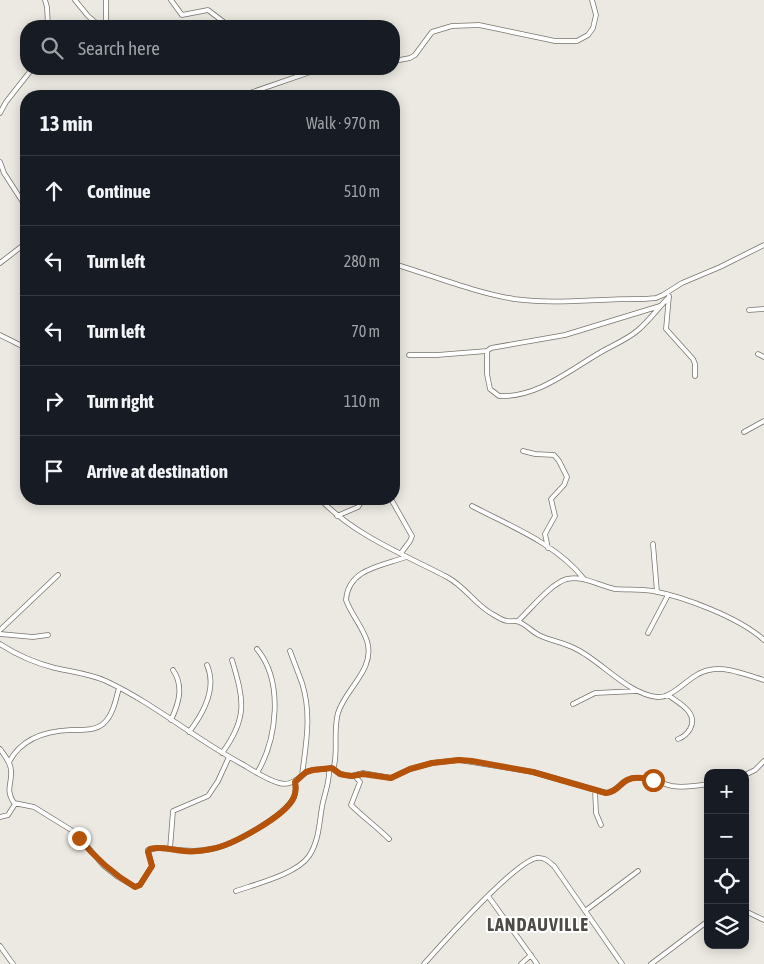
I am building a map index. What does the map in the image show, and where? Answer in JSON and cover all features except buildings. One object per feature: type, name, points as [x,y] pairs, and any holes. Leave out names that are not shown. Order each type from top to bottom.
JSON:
[{"type":"street","points":[[45,0],[48,7],[48,20]]},
{"type":"street","points":[[75,0],[94,20]]},
{"type":"street","points":[[106,0],[106,20]]},
{"type":"street","points":[[171,0],[182,15],[208,10],[220,20]]},
{"type":"street","points":[[400,60],[410,58],[420,50],[432,32],[447,27],[466,25],[497,28],[555,42],[577,41],[588,35],[593,28],[596,15],[592,0]]},
{"type":"street","points":[[0,113],[2,104],[27,75]]},
{"type":"street","points":[[258,90],[300,75]]},
{"type":"street","points":[[0,162],[4,173],[20,198]]},
{"type":"street","points":[[400,266],[462,286],[516,299],[644,299],[656,298],[682,283],[720,268],[764,245]]},
{"type":"street","points":[[0,263],[20,248]]},
{"type":"street","points":[[669,291],[666,328],[693,360],[695,376]]},
{"type":"street","points":[[487,351],[487,374],[490,389],[499,396],[510,396],[538,388],[562,377],[626,339],[644,326],[669,297]]},
{"type":"street","points":[[409,355],[487,351],[494,348],[571,334],[660,306]]},
{"type":"street","points":[[749,310],[764,309]]},
{"type":"street","points":[[0,335],[20,345]]},
{"type":"street","points":[[758,354],[764,356]]},
{"type":"street","points":[[744,432],[764,421]]},
{"type":"street","points":[[524,451],[535,454],[554,455],[567,477],[564,485],[551,499],[555,516],[544,534],[548,548]]},
{"type":"street","points":[[326,505],[350,526],[406,557],[450,578],[495,616],[506,621],[518,621],[538,636],[576,649],[639,691],[658,698],[668,695],[694,676],[709,670],[727,669],[764,680]]},
{"type":"street","points":[[337,516],[359,505]]},
{"type":"street","points":[[394,505],[412,536],[401,554]]},
{"type":"street","points":[[472,506],[548,548],[570,564],[584,579]]},
{"type":"street","points":[[653,544],[657,592]]},
{"type":"street","points":[[236,891],[294,868],[309,856],[316,842],[322,805],[331,769],[336,761],[335,727],[340,708],[361,674],[369,652],[367,640],[346,600],[346,592],[349,584],[360,573],[406,557]]},
{"type":"street","points":[[0,630],[58,575]]},
{"type":"street","points":[[518,621],[560,581],[574,578],[584,579],[615,589],[636,589],[668,595],[733,620],[752,630],[764,640]]},
{"type":"street","points":[[648,633],[668,595]]},
{"type":"street","points":[[0,634],[21,637],[48,635]]},
{"type":"street","points":[[0,644],[32,661],[91,675],[136,696],[222,753],[277,783],[295,782],[302,775],[313,770],[331,769],[340,774],[355,776],[363,774],[391,778],[410,769],[432,763],[459,760],[533,772],[610,793],[628,779],[638,778],[678,786],[704,784]]},
{"type":"street","points":[[257,773],[267,752],[275,704],[271,678],[258,649]]},
{"type":"street","points":[[290,651],[302,684],[308,714],[308,739],[302,775]]},
{"type":"street","points":[[222,753],[238,729],[242,715],[240,691],[232,660]]},
{"type":"street","points":[[189,732],[198,720],[210,689],[210,671],[207,664]]},
{"type":"street","points":[[171,720],[180,691],[179,680],[174,670]]},
{"type":"street","points":[[9,762],[21,745],[30,740],[59,731],[94,729],[104,723],[116,702],[119,688]]},
{"type":"street","points":[[573,704],[595,693],[639,691]]},
{"type":"street","points":[[668,695],[688,711],[693,718],[693,724],[688,733],[678,738]]},
{"type":"street","points":[[0,749],[9,762],[11,772],[8,792],[16,804],[34,807],[76,834],[103,865],[135,887],[140,885],[152,866],[148,850],[157,848],[192,851],[211,849],[243,838],[278,815],[290,804],[294,797],[295,782]]},
{"type":"street","points":[[170,849],[173,811],[208,796],[218,781],[229,757]]},
{"type":"street","points":[[749,773],[756,770],[764,761]]},
{"type":"street","points":[[355,776],[360,782],[351,805],[389,839]]},
{"type":"street","points":[[595,790],[596,813],[601,825]]},
{"type":"street","points":[[0,817],[8,815],[16,804]]},
{"type":"street","points":[[424,964],[488,896],[524,865],[534,859],[543,858],[554,866],[622,964]]},
{"type":"street","points":[[585,911],[638,871]]},
{"type":"street","points":[[488,896],[537,964]]},
{"type":"street","points":[[749,913],[764,920]]},
{"type":"street","points":[[651,964],[704,924]]},
{"type":"street","points":[[0,946],[12,964]]},
{"type":"street","points":[[521,964],[531,955]]},
{"type":"district","name":"LANDAUVILLE","points":[[538,925]]},
{"type":"route","points":[[79,838],[103,865],[118,877],[138,887],[152,866],[148,850],[157,848],[184,851],[211,849],[243,838],[278,815],[290,804],[296,789],[295,782],[306,772],[318,768],[327,770],[332,768],[340,774],[352,776],[368,774],[391,778],[410,769],[432,763],[459,760],[533,772],[606,793],[614,792],[628,779],[653,780]]}]
